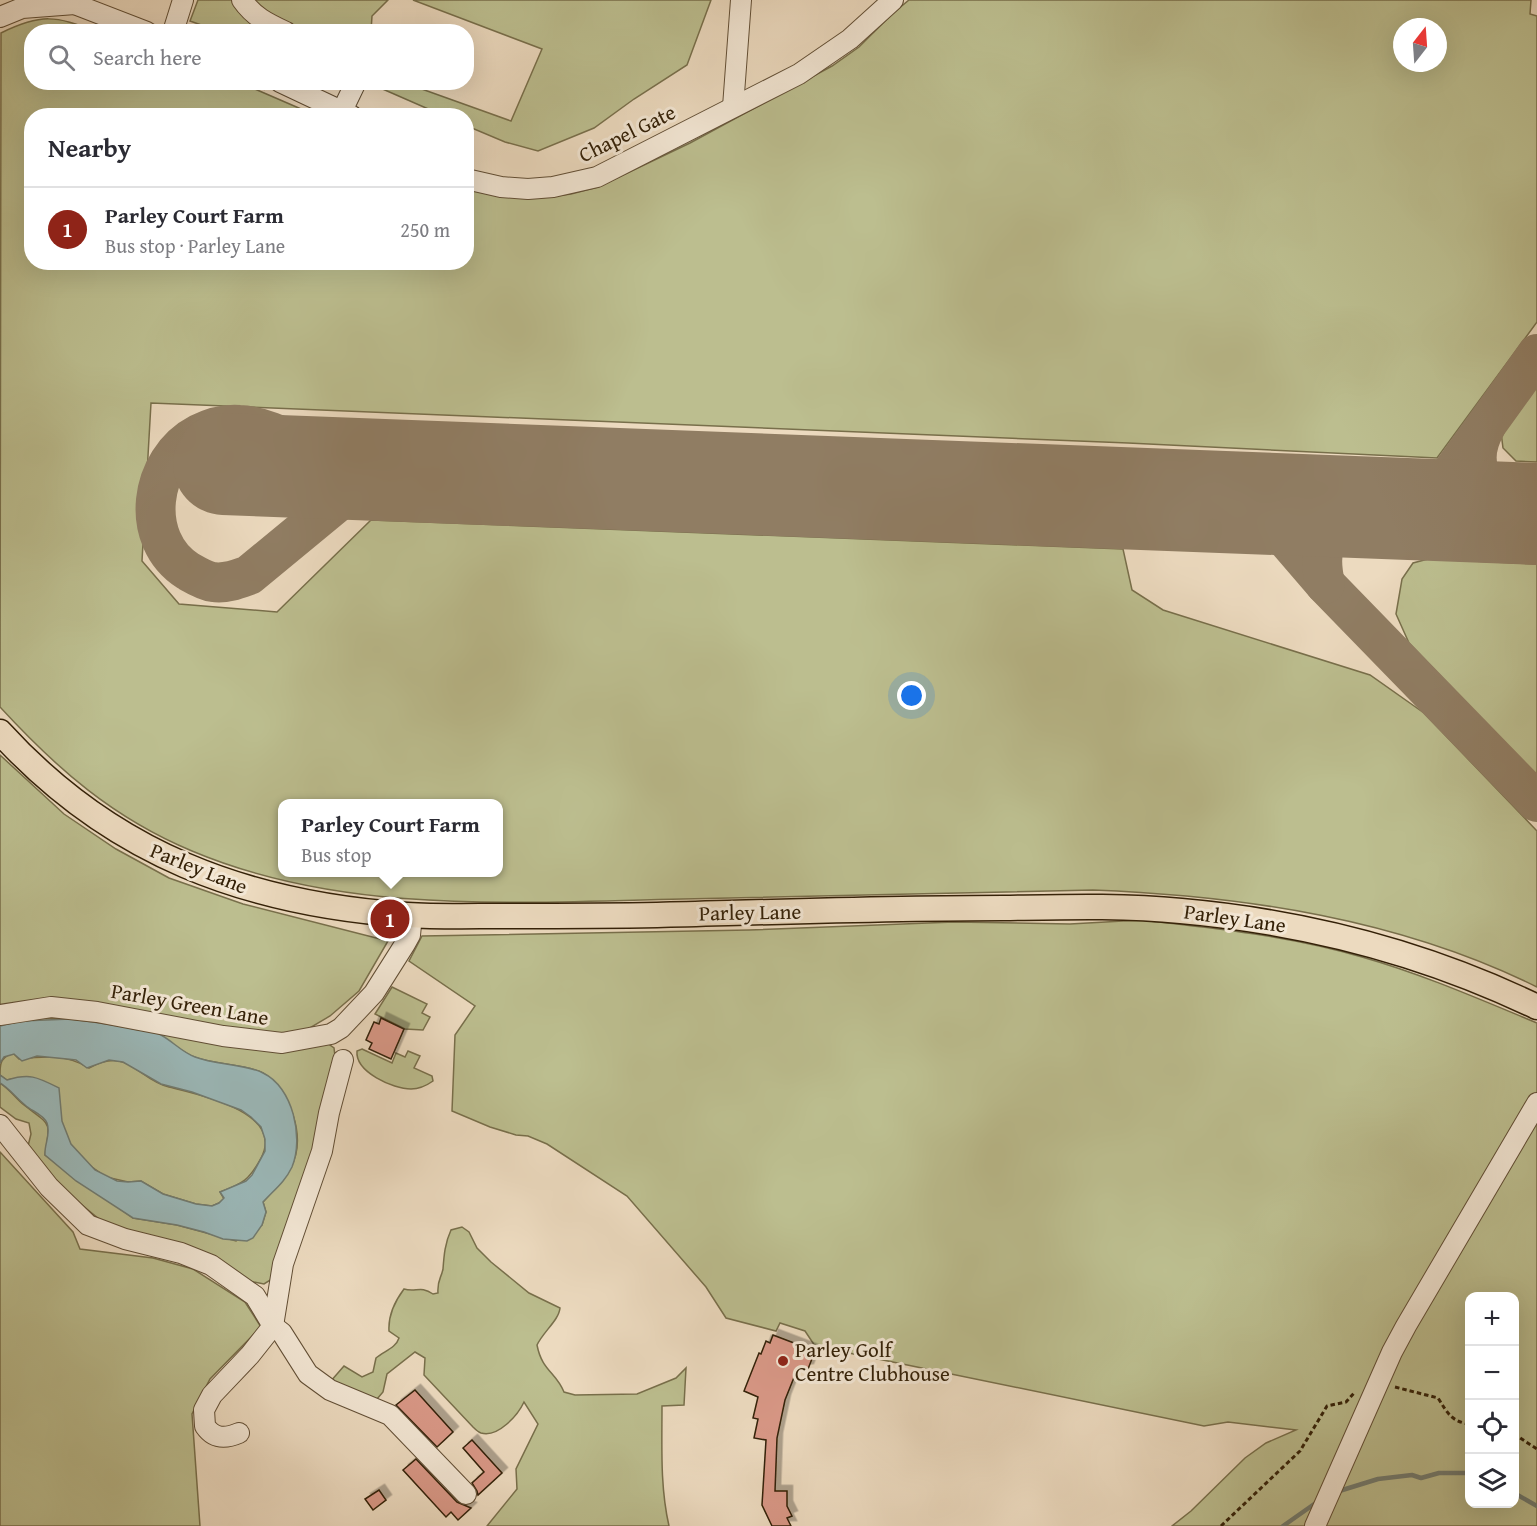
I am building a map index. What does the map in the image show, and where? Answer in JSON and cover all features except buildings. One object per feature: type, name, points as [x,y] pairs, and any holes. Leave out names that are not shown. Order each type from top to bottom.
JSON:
[{"type":"main road","name":"Parley Lane","points":[[0,732],[40,772],[104,823],[142,845],[192,869],[245,888],[299,902],[360,911],[412,915],[594,916],[926,908],[1082,907],[1177,910],[1275,922],[1393,950],[1458,973],[1537,1007]]},
{"type":"street","points":[[176,24],[183,0]]},
{"type":"street","points":[[242,0],[250,12],[267,24]]},
{"type":"street","points":[[733,107],[741,0]]},
{"type":"street","name":"Chapel Gate","points":[[474,181],[501,187],[528,189],[578,183],[597,177],[799,74],[850,39],[893,0]]},
{"type":"street","points":[[0,17],[22,8],[69,2],[126,24]]},
{"type":"street","points":[[297,90],[336,108]]},
{"type":"street","points":[[348,108],[354,90]]},
{"type":"street","name":"Parley Green Lane","points":[[0,1015],[51,1007],[97,1012],[231,1037],[282,1043],[331,1034],[341,1028],[374,993],[410,935],[412,915]]},
{"type":"street","points":[[239,1433],[222,1437],[214,1435],[205,1426],[204,1410],[218,1389],[273,1326],[283,1264],[322,1151],[343,1060]]},
{"type":"street","points":[[1315,1526],[1392,1352],[1537,1103]]},
{"type":"street","points":[[0,1125],[49,1187],[88,1225],[125,1239],[181,1252],[211,1265],[255,1296],[273,1326],[282,1333],[308,1374],[330,1390],[390,1415],[466,1494]]},
{"type":"path","points":[[1519,1437],[1537,1449]]},
{"type":"green space","points":[[198,0],[388,0],[372,16],[371,24],[198,24],[190,21]]},
{"type":"green space","points":[[413,0],[711,0],[687,65],[594,128],[538,151],[505,142],[474,129],[474,108],[426,108],[385,90],[425,90],[511,121],[542,49]]},
{"type":"green space","points":[[909,0],[1531,0],[1530,14],[1537,16],[1537,322],[1437,458],[151,403],[142,561],[179,604],[277,612],[371,520],[1123,549],[1132,590],[1163,610],[1370,675],[1424,713],[1537,831],[1537,987],[1431,944],[1376,928],[1264,905],[1150,893],[1093,890],[497,902],[372,896],[311,886],[251,872],[163,838],[88,790],[43,751],[0,707],[1,33],[27,22],[38,20],[59,20],[76,24],[24,24],[24,90],[257,90],[299,108],[24,108],[24,270],[474,270],[474,188],[540,198],[571,194],[598,187],[690,143],[832,66],[859,47]]},
{"type":"green space","points":[[1537,385],[1537,462],[1516,461],[1503,448],[1501,432]]},
{"type":"green space","points":[[1428,559],[1537,564],[1537,777],[1409,643],[1396,614],[1402,579],[1413,563]]},
{"type":"green space","points":[[0,755],[64,814],[116,849],[169,878],[243,904],[388,941],[359,991],[330,1016],[303,1032],[270,1036],[0,1009]]},
{"type":"green space","points":[[1141,920],[1280,938],[1362,957],[1406,971],[1537,1023],[1537,1526],[1172,1526],[1191,1511],[1245,1458],[1266,1443],[1296,1430],[1228,1422],[1204,1426],[815,1346],[805,1331],[780,1323],[776,1331],[726,1318],[706,1287],[627,1196],[547,1144],[528,1136],[490,1127],[452,1111],[455,1035],[475,1006],[409,961],[422,936],[749,930],[954,922],[1070,924]]},
{"type":"green space","points":[[392,987],[427,1004],[422,1013],[430,1017],[423,1030],[405,1029],[375,1014]]},
{"type":"green space","points":[[28,1014],[327,1043],[334,1048],[336,1065],[320,1128],[272,1279],[264,1284],[244,1280],[144,1237],[104,1223],[66,1192],[28,1146],[31,1134],[29,1123],[16,1119],[0,1107],[0,1083],[47,1125],[45,1155],[133,1218],[177,1225],[236,1241],[262,1225],[266,1212],[263,1202],[285,1176],[295,1155],[297,1142],[293,1115],[288,1102],[273,1081],[257,1070],[197,1058],[151,1032],[99,1022],[66,1019],[32,1020],[0,1026],[0,1019]]},
{"type":"green space","points":[[362,1049],[392,1063],[396,1053],[405,1057],[408,1051],[420,1056],[414,1068],[432,1076],[433,1081],[422,1087],[411,1089],[385,1083],[362,1066],[357,1051]]},
{"type":"green space","points":[[10,1054],[14,1054],[19,1059],[64,1058],[89,1068],[103,1062],[123,1062],[158,1083],[217,1100],[250,1117],[261,1128],[265,1142],[261,1158],[249,1176],[235,1186],[220,1192],[224,1199],[212,1206],[196,1204],[163,1194],[141,1181],[128,1182],[106,1177],[78,1154],[11,1079],[7,1080],[0,1075],[1,1063]]},
{"type":"green space","points":[[0,1152],[73,1232],[80,1249],[153,1258],[193,1269],[245,1302],[261,1327],[210,1379],[192,1414],[200,1526],[0,1526]]},
{"type":"green space","points":[[462,1227],[469,1232],[477,1248],[491,1262],[529,1293],[560,1308],[557,1317],[537,1345],[542,1360],[564,1392],[575,1395],[637,1394],[676,1378],[686,1368],[684,1405],[662,1406],[663,1481],[669,1526],[487,1526],[517,1489],[516,1469],[538,1424],[524,1402],[512,1419],[500,1429],[487,1434],[480,1433],[424,1375],[425,1358],[415,1352],[387,1374],[383,1392],[377,1399],[362,1399],[330,1382],[344,1366],[362,1377],[373,1372],[376,1358],[393,1347],[399,1338],[389,1331],[391,1314],[398,1298],[404,1289],[438,1293],[449,1235],[451,1230]]},
{"type":"water","points":[[71,1019],[157,1033],[195,1057],[263,1073],[282,1090],[289,1101],[296,1128],[295,1155],[286,1177],[263,1202],[266,1212],[262,1225],[253,1238],[247,1241],[223,1239],[177,1225],[133,1218],[76,1181],[45,1155],[47,1123],[43,1117],[0,1083],[0,1075],[7,1080],[33,1077],[59,1088],[62,1121],[71,1144],[95,1170],[117,1181],[141,1181],[163,1194],[196,1204],[212,1206],[219,1203],[224,1198],[220,1192],[246,1181],[252,1175],[265,1151],[265,1139],[261,1127],[241,1110],[192,1092],[161,1084],[123,1062],[109,1060],[87,1068],[76,1060],[37,1056],[22,1061],[14,1054],[4,1057],[0,1063],[0,1026],[21,1021]]},
{"type":"waterway","points":[[1336,1492],[1378,1479],[1412,1475],[1421,1478],[1439,1473],[1465,1473]]},
{"type":"waterway","points":[[1519,1496],[1537,1506]]},
{"type":"waterway","points":[[1283,1526],[1320,1500]]},
{"type":"taxiway","points":[[1352,506],[1416,501],[1434,491],[1455,468],[1537,354]]},
{"type":"taxiway","points":[[373,470],[333,460],[285,438],[251,426],[234,425],[214,428],[199,434],[182,446],[169,462],[160,480],[156,500],[156,520],[162,540],[172,557],[188,571],[207,580],[227,582],[249,575],[363,481],[376,475],[394,472]]},
{"type":"taxiway","points":[[1486,426],[1479,442],[1477,456],[1478,470],[1483,482],[1503,501],[1532,514]]},
{"type":"taxiway","points":[[1221,501],[1269,525],[1288,541],[1325,584],[1537,802]]},
{"type":"taxiway","points":[[1325,584],[1322,565],[1323,551],[1334,531],[1355,520],[1386,510]]},
{"type":"runway","points":[[224,464],[1537,514]]},
{"type":"place","name":"Parley Court Farm","points":[[390,919]]},
{"type":"place","name":"Parley Golf Centre Clubhouse","points":[[783,1361]]}]
